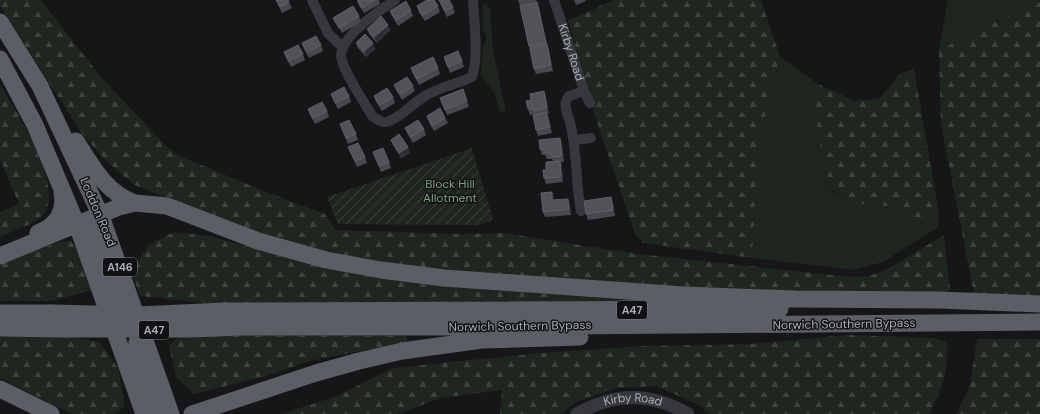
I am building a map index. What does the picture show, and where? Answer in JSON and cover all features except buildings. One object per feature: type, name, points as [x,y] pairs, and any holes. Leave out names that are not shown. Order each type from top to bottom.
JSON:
[{"type":"highway","name":"Loddon Road","points":[[0,22],[40,86],[101,216],[138,317],[171,414]]},
{"type":"highway","name":"Loddon Road","points":[[0,59],[35,125],[60,182],[144,414]]},
{"type":"highway","name":"A47","points":[[40,86],[90,162],[108,186],[118,196],[135,203],[167,206],[258,242],[326,260],[381,270],[444,278],[684,295],[795,299],[939,300],[1040,305]]},
{"type":"highway","points":[[0,248],[44,231],[54,224],[62,209],[63,199],[60,182]]},
{"type":"highway","name":"A47","points":[[0,256],[77,226],[118,207],[135,203]]},
{"type":"highway","name":"A47","points":[[101,216],[96,226],[96,237],[120,307],[130,377]]},
{"type":"highway","name":"Norwich Southern Bypass","points":[[0,313],[138,314],[224,312],[690,310],[1040,305]]},
{"type":"highway","name":"A47","points":[[138,317],[137,346],[154,407],[154,414]]},
{"type":"highway","name":"Norwich Southern Bypass","points":[[0,328],[190,330],[243,327],[1040,322]]},
{"type":"highway","name":"A47","points":[[192,414],[229,400],[273,389],[359,361],[402,352],[482,340],[852,324]]},
{"type":"highway","points":[[0,388],[51,414]]},
{"type":"highway","name":"A47","points":[[218,414],[273,389]]},
{"type":"street","points":[[312,0],[328,33],[343,48]]},
{"type":"street","points":[[395,0],[365,23],[347,40],[341,57],[345,69],[372,116],[379,121],[385,122],[392,120],[424,96],[441,87],[472,77],[474,70],[475,37],[473,0]]},
{"type":"street","name":"Kirby Road","points":[[554,0],[584,91],[590,103]]},
{"type":"street","points":[[582,211],[576,184],[575,140],[566,110],[566,101],[570,96],[584,91]]},
{"type":"street","points":[[575,140],[591,138]]},
{"type":"street","name":"Kirby Road","points":[[577,414],[600,403],[622,396],[659,401],[676,407],[688,414]]},
{"type":"green space","points":[[0,0],[41,0],[100,76],[167,147],[181,157],[325,214],[335,230],[461,234],[503,233],[638,254],[851,277],[869,276],[886,270],[944,235],[950,290],[939,295],[649,287],[443,270],[381,262],[325,252],[258,233],[134,185],[105,160],[80,131],[0,6]]},
{"type":"green space","points":[[613,0],[761,0],[780,57],[758,145],[752,258],[643,243],[635,234],[596,119],[568,21]]},
{"type":"green space","points":[[948,0],[1040,0],[1040,2],[1028,6],[939,50]]},
{"type":"green space","points":[[1040,2],[1040,297],[980,297],[974,293],[941,125],[939,50],[1028,6]]},
{"type":"green space","points":[[485,3],[490,9],[493,50],[506,112],[499,111],[495,94],[481,76],[483,46],[486,42],[486,35],[483,30],[483,6]]},
{"type":"green space","points":[[780,57],[820,85],[814,109],[820,145],[831,190],[852,203],[898,207],[923,223],[939,214],[937,228],[883,262],[854,270],[752,258],[758,145]]},
{"type":"green space","points":[[914,69],[939,214],[923,223],[898,207],[852,203],[831,189],[820,145],[814,109],[820,85],[855,101],[879,99],[900,74]]},
{"type":"green space","points":[[0,84],[37,150],[49,189],[48,205],[41,217],[28,225],[0,237],[0,212],[19,204],[0,159]]},
{"type":"green space","name":"Block Hill Allotment","points":[[472,148],[493,220],[478,225],[338,224],[327,197]]},
{"type":"green space","points":[[174,232],[210,236],[323,268],[442,286],[555,294],[544,302],[223,305],[140,296],[131,271],[150,244]]},
{"type":"green space","points":[[71,241],[77,250],[92,290],[51,301],[0,301],[0,262],[60,242]]},
{"type":"green space","points":[[555,294],[684,302],[544,302]]},
{"type":"green space","points":[[181,335],[407,336],[407,342],[309,361],[267,376],[194,394],[176,377],[169,345]]},
{"type":"green space","points":[[846,335],[935,338],[947,342],[947,362],[944,380],[929,414],[709,414],[699,405],[656,386],[618,388],[576,402],[561,414],[500,414],[502,390],[441,398],[397,414],[281,414],[337,396],[393,368],[539,353],[645,346],[751,344]]},
{"type":"green space","points":[[64,336],[100,342],[118,368],[125,406],[115,414],[72,414],[0,378],[0,337]]},
{"type":"green space","points":[[977,339],[1040,339],[1040,414],[956,414],[970,386]]}]
